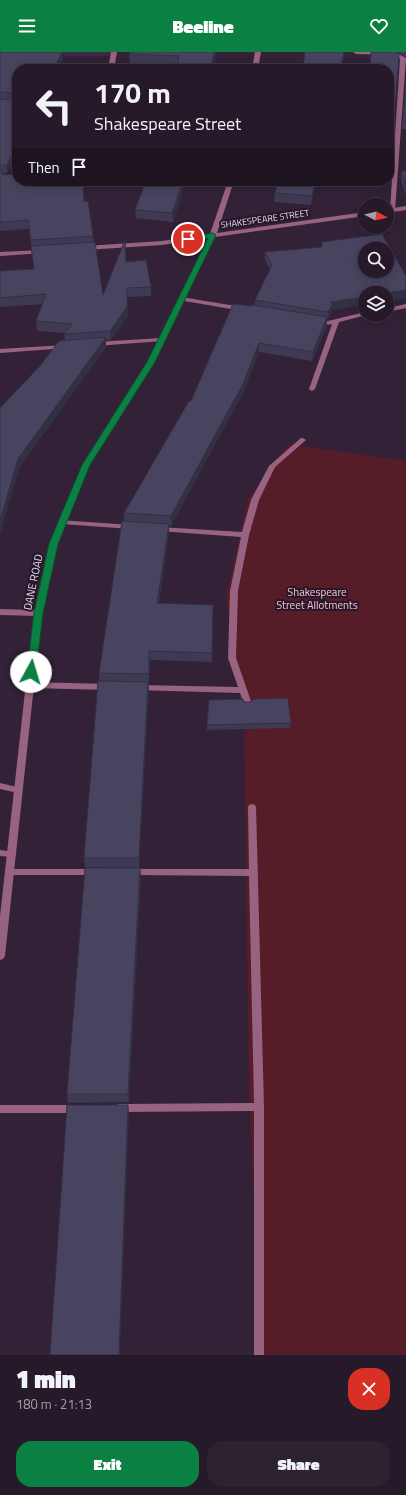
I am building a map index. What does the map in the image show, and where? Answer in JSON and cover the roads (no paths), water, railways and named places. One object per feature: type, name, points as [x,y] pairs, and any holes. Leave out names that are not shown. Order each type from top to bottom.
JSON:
[{"type":"street","points":[[112,64],[114,52]]},
{"type":"street","points":[[256,64],[258,52]]},
{"type":"street","points":[[356,52],[401,54],[403,58],[394,172]]},
{"type":"street","points":[[398,134],[406,134]]},
{"type":"street","name":"DANE ROAD","points":[[0,956],[38,613],[53,544],[86,465],[151,362],[213,235],[229,186]]},
{"type":"street","points":[[391,198],[393,186]]},
{"type":"street","points":[[394,210],[406,208]]},
{"type":"street","name":"SHAKESPEARE STREET","points":[[79,249],[162,243],[358,215]]},
{"type":"street","points":[[0,254],[49,251]]},
{"type":"street","points":[[181,299],[251,310]]},
{"type":"street","points":[[394,309],[406,306]]},
{"type":"street","points":[[313,320],[328,323],[358,316]]},
{"type":"street","points":[[312,389],[337,320]]},
{"type":"street","points":[[92,345],[161,340]]},
{"type":"street","points":[[0,351],[69,346]]},
{"type":"street","points":[[248,704],[232,658],[234,591],[245,535],[255,500],[272,466],[303,440]]},
{"type":"street","points":[[62,522],[245,535]]},
{"type":"street","points":[[0,612],[38,613]]},
{"type":"street","points":[[30,685],[116,687]]},
{"type":"street","points":[[132,687],[243,690]]},
{"type":"street","points":[[0,786],[18,790]]},
{"type":"street","points":[[252,807],[259,1107],[259,1355]]},
{"type":"street","points":[[0,853],[11,854]]},
{"type":"street","points":[[9,872],[105,872]]},
{"type":"street","points":[[120,872],[253,873]]},
{"type":"street","points":[[110,1108],[259,1107]]},
{"type":"street","points":[[0,1109],[86,1108]]},
{"type":"park label","name":"Shakespeare Street Allotments","points":[[317,598]]}]
